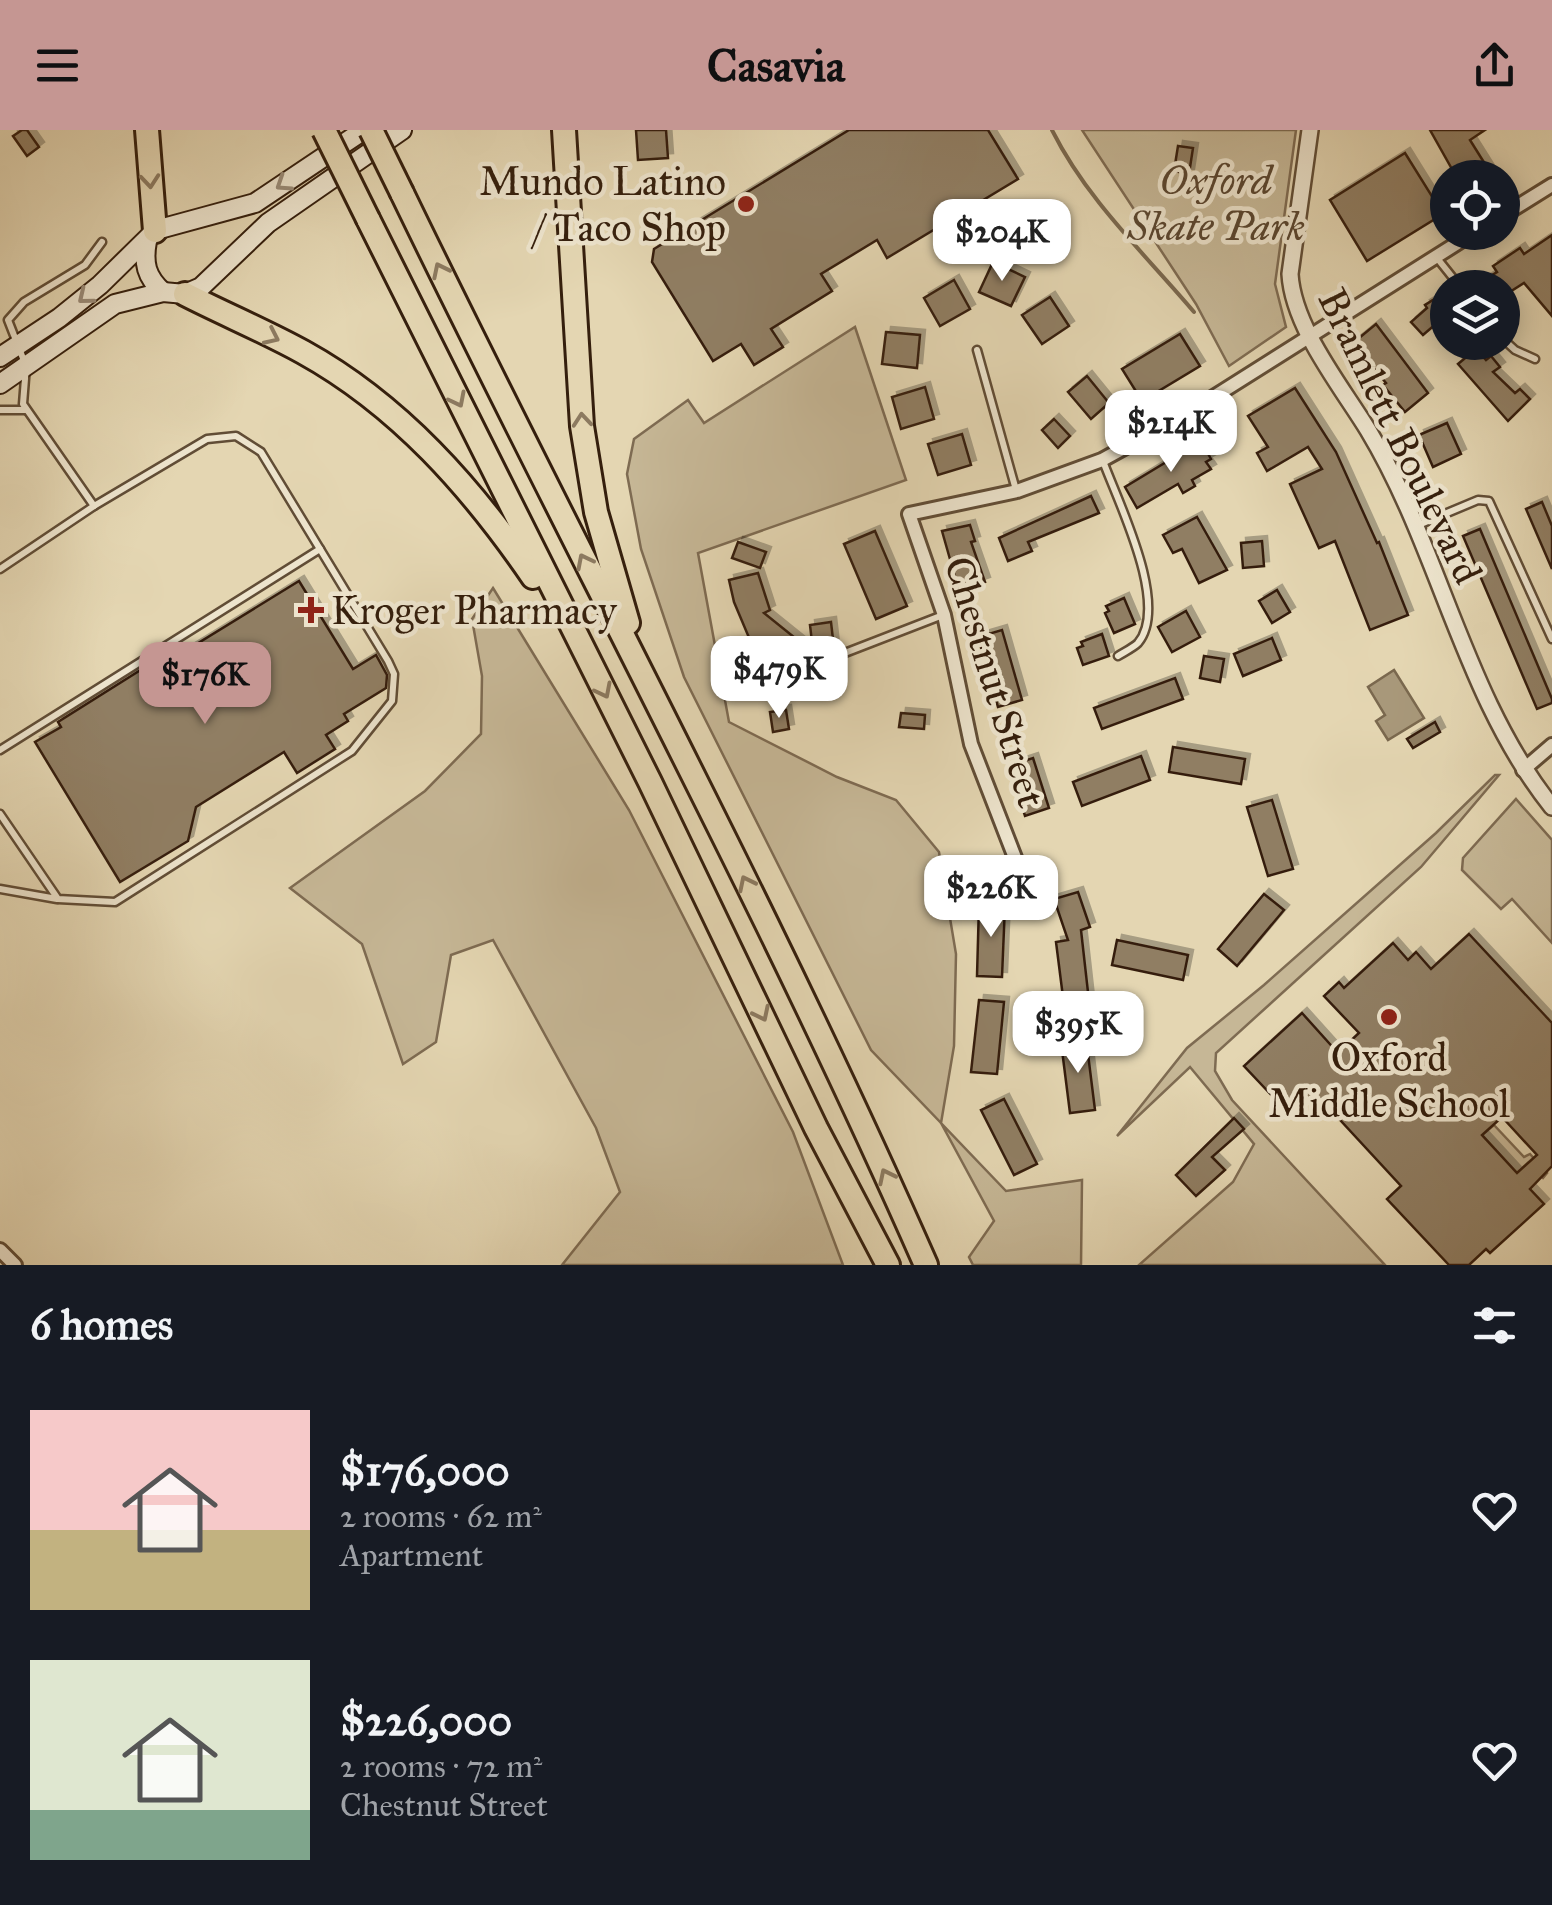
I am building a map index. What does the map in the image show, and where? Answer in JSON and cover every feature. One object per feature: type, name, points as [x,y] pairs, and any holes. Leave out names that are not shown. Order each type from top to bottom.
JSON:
[{"type":"highway","points":[[147,130],[151,236]]},
{"type":"highway","points":[[324,130],[650,782],[816,1128],[888,1265]]},
{"type":"highway","points":[[368,130],[753,898],[926,1265]]},
{"type":"highway","points":[[564,130],[582,426],[596,512],[647,684]]},
{"type":"highway","points":[[174,293],[304,352],[419,438],[462,480],[581,646]]},
{"type":"main road","points":[[0,357],[72,307],[151,236],[170,224],[255,202],[368,130]]},
{"type":"main road","points":[[0,384],[115,304],[201,287],[268,223],[402,130]]},
{"type":"main road","points":[[151,236],[145,268],[152,282],[174,293]]},
{"type":"street","name":"Bramlett Boulevard","points":[[1310,130],[1290,274],[1291,293],[1310,336],[1386,462],[1523,770],[1552,806]]},
{"type":"street","points":[[1520,205],[1552,185]]},
{"type":"street","points":[[1017,491],[1102,460],[1204,404],[1447,250]]},
{"type":"street","name":"Chestnut Street","points":[[1017,491],[909,514],[944,615],[971,744],[1020,868]]},
{"type":"street","points":[[1523,770],[1552,745]]},
{"type":"street","points":[[0,1250],[16,1265]]},
{"type":"lane","points":[[94,506],[23,404],[26,366],[8,320],[24,302],[85,266],[102,242]]},
{"type":"lane","points":[[1436,257],[1446,270]]},
{"type":"lane","points":[[977,350],[1017,491]]},
{"type":"lane","points":[[1520,352],[1535,359]]},
{"type":"lane","points":[[0,410],[26,410]]},
{"type":"lane","points":[[0,568],[207,439],[236,436],[261,452],[394,674],[392,701],[352,751],[115,902],[58,899],[0,889]]},
{"type":"lane","points":[[1102,460],[1148,586],[1147,620],[1139,642],[1118,656]]},
{"type":"lane","points":[[1414,526],[1478,500],[1489,502],[1552,639]]},
{"type":"lane","points":[[0,750],[320,550]]},
{"type":"lane","points":[[819,663],[944,615]]},
{"type":"lane","points":[[0,814],[58,899]]},
{"type":"green space","name":"Oxford Skate Park","points":[[1082,130],[1296,130],[1275,284],[1286,327],[1229,366],[1196,304]]},
{"type":"green space","points":[[855,327],[906,480],[698,553],[729,722],[837,777],[896,800],[939,852],[956,954],[954,1046],[941,1123],[871,1050],[684,677],[641,549],[627,474],[634,439],[688,400],[704,423]]},
{"type":"green space","points":[[493,588],[629,810],[793,1132],[843,1265],[562,1265],[620,1192],[596,1128],[493,940],[451,955],[436,1042],[403,1064],[362,944],[290,888],[425,791],[481,734],[482,676],[472,619]]},
{"type":"green space","points":[[1499,775],[1421,867],[1216,1053],[1215,1071],[1232,1100],[1385,1265],[1139,1265],[1233,1182],[1254,1144],[1190,1067],[1117,1136],[1187,1048],[1436,833]]},
{"type":"green space","points":[[1516,799],[1552,840],[1552,943],[1512,899],[1501,909],[1462,870],[1463,858]]},
{"type":"green space","points":[[941,1123],[1006,1191],[1082,1180],[1081,1265],[973,1265],[969,1257],[994,1221]]},
{"type":"green space","points":[[1494,1125],[1524,1157],[1530,1154],[1547,1173],[1543,1178],[1528,1163],[1517,1173],[1482,1135]]},
{"type":"shaded area","points":[[1394,670],[1424,718],[1388,740],[1376,721],[1385,715],[1368,687]]},
{"type":"building","points":[[27,130],[39,147],[27,156],[13,136]]},
{"type":"building","points":[[636,130],[666,130],[668,158],[638,160]]},
{"type":"building","points":[[849,130],[988,130],[1018,179],[887,258],[877,240],[821,274],[832,291],[771,329],[783,347],[754,365],[741,344],[713,361],[652,262],[654,249]]},
{"type":"building","points":[[1430,130],[1485,130],[1470,140],[1482,160],[1447,160]]},
{"type":"building","points":[[1178,146],[1193,148],[1189,174],[1174,171]]},
{"type":"building","points":[[1405,153],[1430,193],[1430,222],[1367,261],[1330,200]]},
{"type":"building","points":[[1552,235],[1552,316],[1524,283],[1520,286],[1520,270],[1496,270],[1493,266],[1520,248],[1524,254]]},
{"type":"building","points":[[993,262],[1025,277],[1011,306],[979,292]]},
{"type":"building","points":[[954,280],[970,309],[940,326],[924,298]]},
{"type":"building","points":[[1050,297],[1069,326],[1042,344],[1022,315]]},
{"type":"building","points":[[1430,302],[1430,329],[1423,335],[1411,322],[1427,308],[1425,305]]},
{"type":"building","points":[[1376,324],[1428,393],[1405,412],[1353,343]]},
{"type":"building","points":[[886,332],[920,335],[917,368],[882,364]]},
{"type":"building","points":[[1180,334],[1200,366],[1142,401],[1122,369]]},
{"type":"building","points":[[1463,360],[1494,360],[1500,367],[1493,372],[1515,393],[1520,389],[1530,399],[1508,421],[1458,364]]},
{"type":"building","points":[[1087,376],[1109,403],[1091,419],[1068,392]]},
{"type":"building","points":[[925,387],[934,419],[901,429],[892,397]]},
{"type":"building","points":[[1295,388],[1336,452],[1408,615],[1370,630],[1335,541],[1319,548],[1290,484],[1322,469],[1308,447],[1267,471],[1257,453],[1268,447],[1248,416]]},
{"type":"building","points":[[1054,419],[1070,436],[1058,448],[1042,430]]},
{"type":"building","points":[[1447,423],[1461,454],[1433,467],[1419,435]]},
{"type":"building","points":[[962,434],[971,465],[938,475],[928,444]]},
{"type":"building","points":[[1201,441],[1211,459],[1206,462],[1211,469],[1192,480],[1195,486],[1183,493],[1178,484],[1137,508],[1125,487]]},
{"type":"building","points":[[1091,496],[1099,513],[1028,542],[1032,551],[1008,561],[999,538]]},
{"type":"building","points":[[1542,502],[1552,526],[1552,569],[1526,509]]},
{"type":"building","points":[[1197,517],[1227,570],[1199,583],[1182,549],[1173,553],[1163,535]]},
{"type":"building","points":[[970,525],[975,541],[971,542],[985,582],[959,591],[942,531]]},
{"type":"building","points":[[1480,529],[1552,699],[1552,703],[1537,709],[1463,536]]},
{"type":"building","points":[[875,531],[907,606],[876,619],[844,544]]},
{"type":"building","points":[[1262,541],[1264,566],[1243,568],[1241,543]]},
{"type":"building","points":[[738,542],[766,552],[760,568],[732,558]]},
{"type":"building","points":[[758,573],[770,610],[764,613],[800,642],[782,666],[750,640],[734,602],[729,580]]},
{"type":"building","points":[[299,581],[353,669],[376,655],[387,675],[386,688],[344,714],[348,721],[326,735],[335,749],[297,773],[284,752],[196,807],[188,841],[120,882],[35,742],[61,727],[58,722],[147,666],[151,672]]},
{"type":"building","points":[[1277,590],[1290,612],[1272,623],[1259,601]]},
{"type":"building","points":[[1124,598],[1135,624],[1114,633],[1106,606]]},
{"type":"building","points":[[1186,611],[1200,637],[1172,652],[1158,627]]},
{"type":"building","points":[[831,622],[834,648],[813,651],[810,625]]},
{"type":"building","points":[[1002,630],[1022,700],[998,707],[978,637]]},
{"type":"building","points":[[1102,634],[1109,656],[1083,665],[1077,648],[1083,646],[1081,642]]},
{"type":"building","points":[[1272,638],[1281,660],[1243,676],[1234,654]]},
{"type":"building","points":[[1204,656],[1224,659],[1220,682],[1200,678]]},
{"type":"building","points":[[1175,678],[1183,699],[1102,729],[1094,708]]},
{"type":"building","points":[[786,710],[789,729],[773,732],[770,712]]},
{"type":"building","points":[[901,713],[925,715],[924,729],[899,727]]},
{"type":"building","points":[[1435,722],[1440,732],[1413,748],[1407,739]]},
{"type":"building","points":[[1173,747],[1245,759],[1241,784],[1169,772]]},
{"type":"building","points":[[1141,756],[1150,780],[1082,806],[1073,782]]},
{"type":"building","points":[[1033,758],[1049,808],[1025,816],[1009,766]]},
{"type":"building","points":[[1272,800],[1293,869],[1268,876],[1247,807]]},
{"type":"building","points":[[1078,892],[1090,927],[1081,930],[1090,1010],[1065,1013],[1056,942],[1068,940],[1054,899]]},
{"type":"building","points":[[1264,894],[1284,910],[1237,966],[1218,949]]},
{"type":"building","points":[[979,904],[1005,905],[1002,977],[977,976]]},
{"type":"building","points":[[1469,934],[1552,1023],[1552,1166],[1530,1189],[1544,1204],[1490,1253],[1486,1249],[1469,1265],[1449,1265],[1387,1199],[1401,1186],[1316,1094],[1292,1117],[1244,1066],[1302,1013],[1338,1053],[1359,1033],[1324,996],[1339,982],[1344,988],[1393,943],[1408,960],[1416,952],[1431,969]],"holes":[[[1502,1117],[1537,1155],[1517,1173],[1482,1135]]]},
{"type":"building","points":[[1117,940],[1188,955],[1183,980],[1112,965]]},
{"type":"building","points":[[979,1000],[1004,1002],[997,1074],[971,1072]]},
{"type":"building","points":[[1086,1038],[1095,1110],[1070,1113],[1061,1042]]},
{"type":"building","points":[[1004,1099],[1037,1164],[1014,1175],[981,1110]]},
{"type":"building","points":[[1234,1118],[1244,1129],[1212,1157],[1225,1170],[1196,1196],[1176,1175]]},
{"type":"waterway","points":[[1052,130],[1099,203],[1194,312]]},
{"type":"place","name":"Mundo Latino / Taco Shop","points":[[746,204]]},
{"type":"place","name":"Kroger Pharmacy","points":[[311,610]]},
{"type":"place","name":"Oxford Middle School","points":[[1389,1017]]}]
